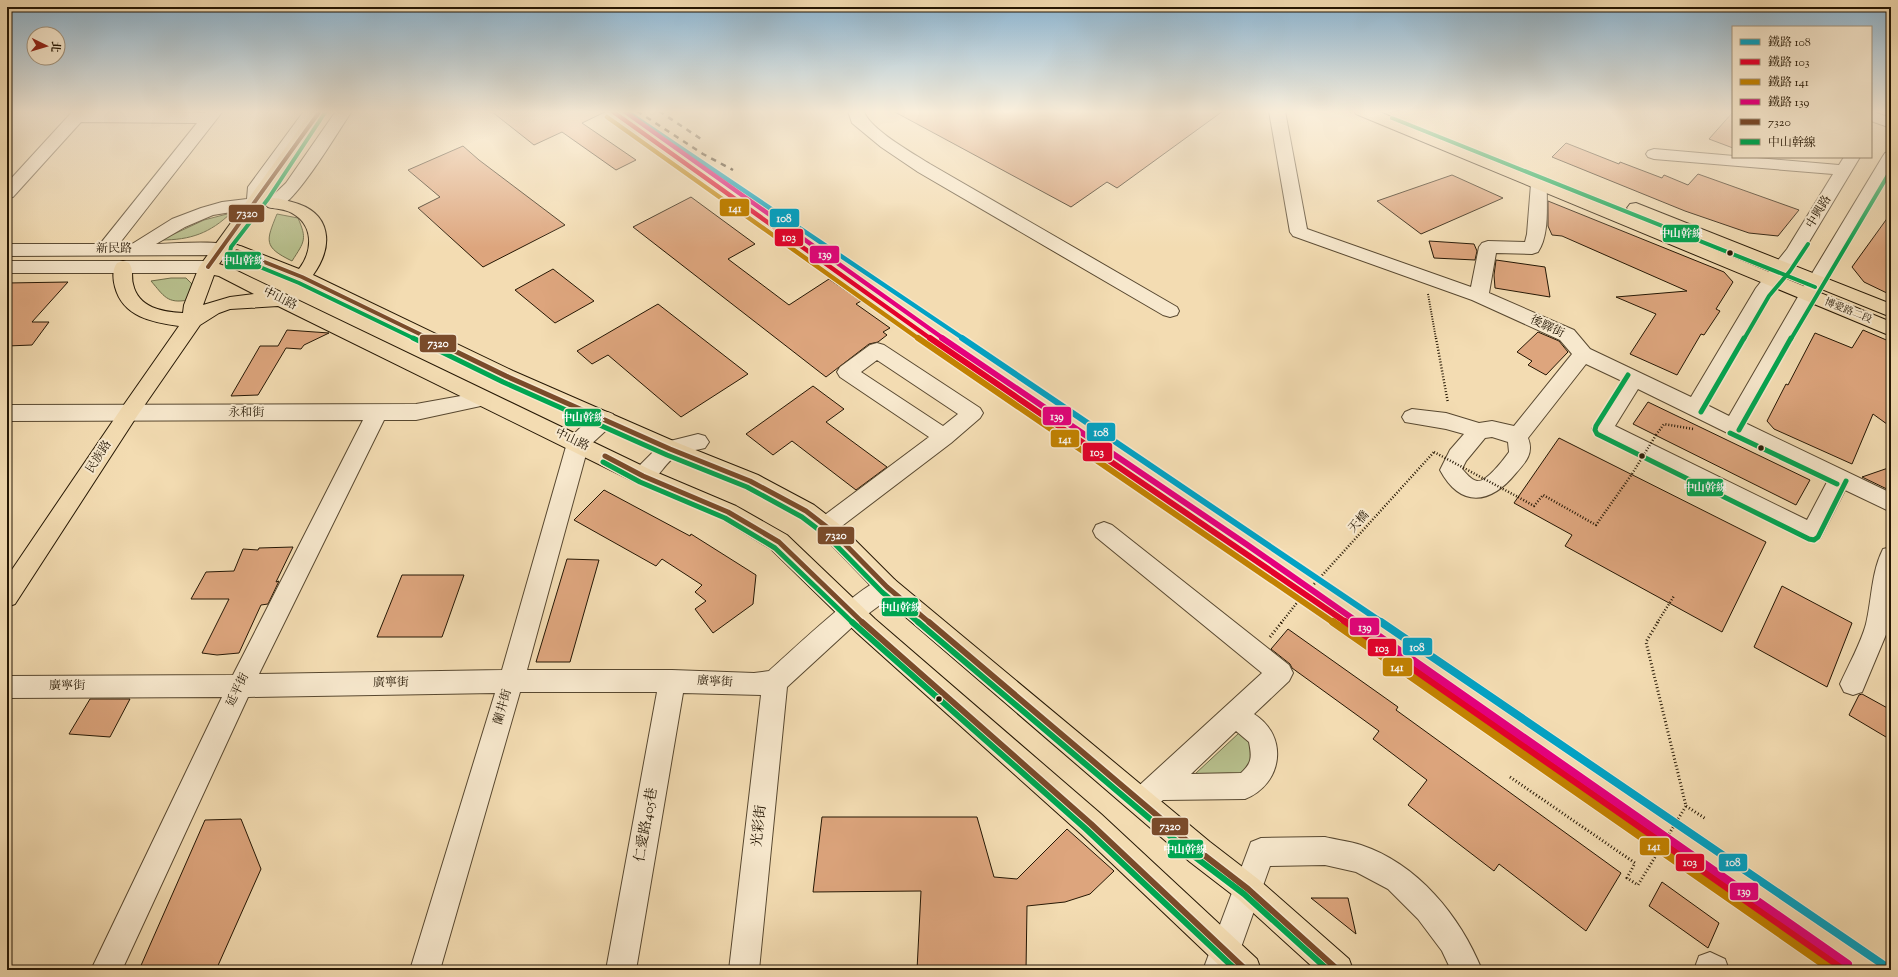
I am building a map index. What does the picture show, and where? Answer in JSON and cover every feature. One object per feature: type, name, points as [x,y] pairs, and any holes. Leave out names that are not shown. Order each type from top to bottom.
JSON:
[{"type":"main road","points":[[272,188],[292,157]]},
{"type":"main road","points":[[272,188],[298,157]]},
{"type":"main road","name":"博愛路二段","points":[[1473,157],[1539,184],[1778,273]]},
{"type":"main road","name":"博愛路二段","points":[[1503,157],[1813,288],[1891,329]]},
{"type":"main road","name":"民族路","points":[[7,597],[128,414],[193,320],[217,269],[272,188]]},
{"type":"main road","points":[[279,204],[298,209],[314,223],[316,229],[318,241],[317,253],[311,266],[302,277]]},
{"type":"main road","name":"民族路","points":[[229,250],[279,204]]},
{"type":"main road","points":[[229,250],[302,277],[515,380],[606,419],[670,449],[764,487],[806,511],[826,526],[887,587],[1149,794],[1200,852],[1248,889],[1338,970]]},
{"type":"main road","points":[[123,267],[123,289],[127,299],[136,307],[159,317],[193,320]]},
{"type":"main road","name":"中山路","points":[[217,269],[483,399],[578,443],[643,476],[728,512],[779,542],[852,612],[1091,824],[1221,960],[1246,970]]},
{"type":"main road","name":"博愛路二段","points":[[1813,288],[1891,311]]},
{"type":"main road","name":"民族路","points":[[193,320],[214,308],[236,302],[252,299],[282,300]]},
{"type":"main road","points":[[483,399],[515,380]]},
{"type":"street","points":[[7,193],[41,157]]},
{"type":"street","points":[[106,249],[179,157]]},
{"type":"street","points":[[232,204],[268,157]]},
{"type":"street","points":[[272,188],[288,157]]},
{"type":"street","points":[[136,249],[178,223],[272,188],[301,157]]},
{"type":"street","points":[[272,188],[279,204],[316,157]]},
{"type":"street","points":[[906,157],[1170,311]]},
{"type":"street","name":"後驛街","points":[[1285,157],[1299,232],[1479,296],[1568,335],[1583,354],[1891,503]]},
{"type":"street","points":[[1704,157],[1848,164]]},
{"type":"street","points":[[1733,427],[1891,157]]},
{"type":"street","name":"中興路","points":[[1695,408],[1778,273],[1794,252],[1848,164]]},
{"type":"street","points":[[1479,296],[1488,247],[1532,248],[1536,234],[1539,184]]},
{"type":"street","name":"新民路","points":[[7,250],[229,250]]},
{"type":"street","name":"新民路","points":[[7,267],[217,269]]},
{"type":"street","points":[[826,526],[944,437],[973,413],[877,350],[847,372],[944,437]]},
{"type":"street","points":[[1517,437],[1583,354]]},
{"type":"street","points":[[1634,379],[1602,429],[1812,533],[1840,478]]},
{"type":"street","name":"永和街","points":[[7,413],[128,414],[416,412],[483,399]]},
{"type":"street","name":"延平街","points":[[106,970],[240,686],[376,412]]},
{"type":"street","points":[[1412,417],[1446,421],[1479,431],[1492,429],[1504,430],[1517,437],[1520,444],[1520,453],[1499,480],[1485,489],[1475,489],[1456,480],[1451,470],[1458,456],[1479,431]]},
{"type":"street","points":[[578,443],[606,419]]},
{"type":"street","points":[[643,476],[670,449],[698,442]]},
{"type":"street","name":"蘭井街","points":[[425,970],[511,681],[578,443]]},
{"type":"street","points":[[1104,531],[1280,673],[1149,794]]},
{"type":"street","points":[[1853,684],[1885,629],[1891,556]]},
{"type":"street","points":[[775,682],[852,612],[887,587]]},
{"type":"street","name":"廣寧街","points":[[7,687],[240,686],[511,681],[672,681],[754,684],[775,682]]},
{"type":"street","name":"仁愛路405巷","points":[[621,970],[672,681]]},
{"type":"street","name":"光彩街","points":[[744,970],[775,682]]},
{"type":"street","points":[[1149,794],[1245,786],[1252,781],[1262,769],[1264,759],[1263,747],[1259,734],[1249,724],[1235,716]]},
{"type":"street","points":[[1221,960],[1261,852],[1325,851],[1360,859],[1398,879],[1428,909],[1452,941],[1467,970]]},
{"type":"path","points":[[1425,277],[1450,409]]},
{"type":"path","name":"天橋","points":[[1268,638],[1296,604],[1434,452],[1534,506],[1543,495],[1596,525],[1632,474],[1664,424],[1694,429]]},
{"type":"path","points":[[1674,596],[1646,642],[1686,806],[1706,819]]},
{"type":"path","points":[[1510,777],[1635,863],[1628,878],[1638,885],[1686,806]]},
{"type":"green space","points":[[231,213],[215,226],[199,234],[182,239],[161,240],[204,220]]},
{"type":"green space","points":[[277,214],[298,218],[303,231],[302,244],[292,261],[276,252],[270,242],[269,237]]},
{"type":"green space","points":[[171,278],[186,278],[192,284],[188,300],[175,301],[166,298],[151,281]]},
{"type":"green space","points":[[1239,733],[1252,743],[1256,757],[1239,776],[1195,774]]},
{"type":"building","points":[[439,157],[475,157],[565,225],[483,267],[418,208],[440,197],[408,170]]},
{"type":"building","points":[[597,157],[631,157],[636,160],[616,170]]},
{"type":"building","points":[[978,157],[1160,157],[1117,188],[1107,182],[1071,207]]},
{"type":"building","points":[[1552,157],[1600,157],[1619,164],[1620,162],[1662,178],[1664,175],[1688,185],[1698,174],[1799,210],[1778,236],[1749,233],[1685,211]]},
{"type":"building","points":[[1452,175],[1503,198],[1421,234],[1377,201]]},
{"type":"building","points":[[691,197],[755,244],[728,259],[789,305],[829,279],[861,301],[856,304],[890,328],[883,332],[887,335],[878,342],[869,344],[826,377],[633,227]]},
{"type":"building","points":[[1548,201],[1724,272],[1733,282],[1716,309],[1720,311],[1704,335],[1701,334],[1677,375],[1630,354],[1656,314],[1616,297],[1687,291],[1562,236],[1552,235],[1548,226]]},
{"type":"building","points":[[1891,213],[1891,295],[1864,282],[1852,267]]},
{"type":"building","points":[[1429,241],[1474,244],[1477,251],[1475,260],[1434,258]]},
{"type":"building","points":[[1496,260],[1545,267],[1550,297],[1495,288],[1494,275]]},
{"type":"building","points":[[553,269],[594,301],[555,323],[515,290]]},
{"type":"building","points":[[68,282],[32,322],[49,322],[32,345],[7,346],[7,283]]},
{"type":"building","points":[[658,304],[748,374],[681,417],[608,355],[592,364],[577,351]]},
{"type":"building","points":[[287,330],[329,333],[304,345],[301,349],[286,348],[258,395],[231,396],[260,346],[278,346]]},
{"type":"building","points":[[1863,330],[1891,342],[1891,427],[1873,414],[1852,464],[1774,429],[1767,421],[1815,333],[1852,348]]},
{"type":"building","points":[[1538,332],[1559,341],[1568,352],[1546,375],[1528,365],[1532,361],[1517,352]]},
{"type":"building","points":[[813,386],[844,409],[826,422],[887,467],[856,490],[792,441],[773,455],[746,434]]},
{"type":"building","points":[[1648,402],[1810,480],[1796,505],[1633,424]]},
{"type":"building","points":[[1559,438],[1766,542],[1722,632],[1565,546],[1572,535],[1514,503]]},
{"type":"building","points":[[1891,467],[1891,491],[1862,477]]},
{"type":"building","points":[[604,490],[690,536],[691,534],[756,575],[753,604],[713,633],[695,609],[706,601],[695,592],[702,585],[662,559],[656,566],[574,520]]},
{"type":"building","points":[[293,547],[276,582],[279,581],[268,604],[261,605],[239,653],[217,655],[202,653],[229,599],[191,599],[206,572],[234,571],[243,549],[258,550],[259,548]]},
{"type":"building","points":[[567,559],[599,560],[570,662],[536,662]]},
{"type":"building","points":[[402,575],[464,575],[442,637],[377,637]]},
{"type":"building","points":[[1782,586],[1852,623],[1827,687],[1754,647]]},
{"type":"building","points":[[1288,629],[1398,707],[1396,710],[1621,873],[1586,931],[1499,864],[1494,871],[1408,805],[1427,780],[1373,739],[1379,731],[1292,668],[1290,664],[1271,649]]},
{"type":"building","points":[[1862,694],[1891,710],[1891,740],[1849,715],[1859,695]]},
{"type":"building","points":[[90,699],[130,699],[110,737],[69,734]]},
{"type":"building","points":[[822,817],[977,817],[994,877],[1017,879],[1067,829],[1114,871],[1090,894],[1065,902],[1027,906],[1026,970],[917,970],[921,891],[813,892]]},
{"type":"building","points":[[241,819],[261,869],[216,970],[139,970],[205,820]]},
{"type":"building","points":[[1662,882],[1719,923],[1708,948],[1649,906]]},
{"type":"building","points":[[1311,898],[1348,898],[1356,934]]},
{"type":"railway","points":[[708,157],[733,170]]},
{"type":"rail line","name":"141","points":[[663,157],[941,355],[1238,556],[1832,970]]},
{"type":"rail line","name":"103","points":[[676,157],[945,349],[1242,550],[1844,970]]},
{"type":"rail line","name":"139","points":[[688,157],[949,343],[1246,544],[1848,964]]},
{"type":"rail line","name":"108","points":[[693,157],[1255,536],[1891,970]]},
{"type":"transit line","name":"7320","points":[[208,267],[287,157]]},
{"type":"transit line","name":"中山幹線","points":[[296,157],[268,199],[231,247],[230,252],[233,256],[299,283],[503,382],[667,455],[747,487],[802,517],[827,536],[882,592],[1195,857],[1244,894],[1328,970]]},
{"type":"transit line","name":"中山幹線","points":[[1489,157],[1815,287]]},
{"type":"transit line","name":"中山幹線","points":[[1739,430],[1814,299],[1891,170]]},
{"type":"transit line","name":"中山幹線","points":[[1701,412],[1769,296],[1790,271],[1808,244]]},
{"type":"transit line","name":"7320","points":[[237,251],[302,277],[506,376],[670,449],[750,481],[806,511],[832,531],[887,587],[1200,852],[1248,889],[1338,970]]},
{"type":"transit line","name":"中山幹線","points":[[1628,375],[1596,426],[1595,430],[1597,434],[1809,539],[1814,540],[1818,537],[1846,481]]},
{"type":"transit line","name":"中山幹線","points":[[1730,433],[1837,484]]},
{"type":"transit line","name":"7320","points":[[605,456],[643,476],[728,512],[779,542],[866,626],[1091,824],[1246,970]]},
{"type":"transit line","name":"中山幹線","points":[[603,462],[640,482],[725,518],[775,548],[861,631],[1086,829],[1236,970]]}]
